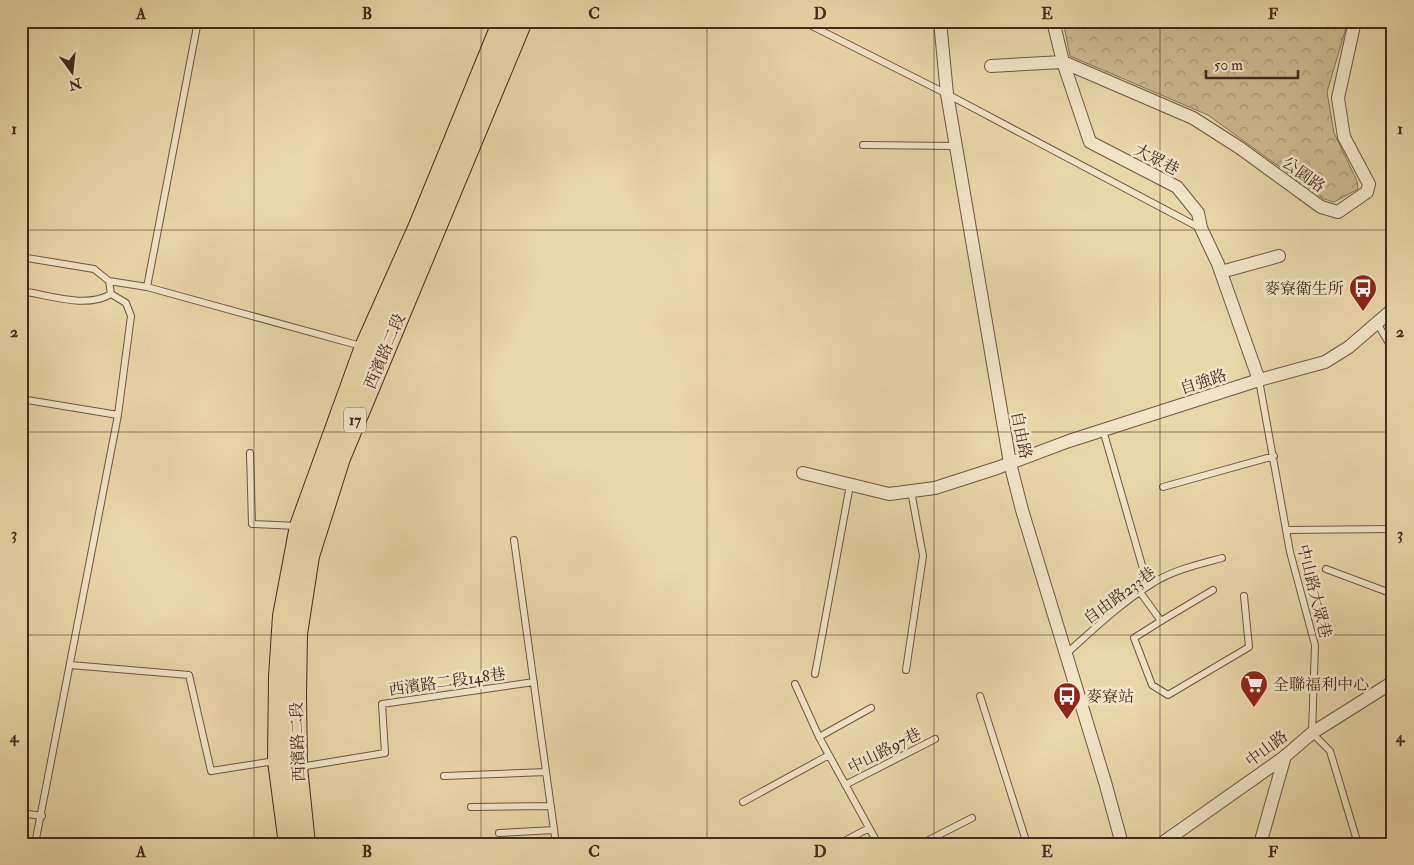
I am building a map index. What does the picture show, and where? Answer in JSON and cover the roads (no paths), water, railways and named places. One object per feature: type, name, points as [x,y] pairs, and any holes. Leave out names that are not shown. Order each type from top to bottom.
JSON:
[{"type":"main road","name":"西濱路二段","points":[[305,844],[297,767],[297,634],[309,556],[374,351],[419,226],[503,21]]},
{"type":"main road","name":"西濱路二段","points":[[289,844],[278,761],[279,677],[283,616],[300,526],[374,351],[522,21]]},
{"type":"street","name":"自由路","points":[[940,21],[947,94],[1010,463],[1022,510],[1122,844]]},
{"type":"street","points":[[991,66],[1063,62],[1053,21]]},
{"type":"street","name":"公園路","points":[[1063,62],[1193,118],[1240,148],[1321,206],[1338,212],[1367,192],[1369,184],[1344,137],[1338,98],[1355,21]]},
{"type":"street","name":"大眾巷","points":[[1063,62],[1090,142],[1177,187],[1198,213],[1201,228],[1221,272],[1259,380]]},
{"type":"street","points":[[1221,272],[1280,256]]},
{"type":"street","name":"自強路","points":[[803,473],[889,494],[934,488],[1103,430],[1259,380],[1325,362],[1349,347],[1393,309]]},
{"type":"street","name":"中山路","points":[[1161,844],[1285,756],[1312,733],[1393,682]]},
{"type":"street","points":[[1260,844],[1285,756]]},
{"type":"lane","points":[[146,287],[198,21]]},
{"type":"lane","points":[[802,21],[947,94],[1201,228]]},
{"type":"lane","points":[[863,145],[956,146]]},
{"type":"lane","points":[[21,257],[94,269],[110,281],[146,287],[374,351]]},
{"type":"lane","points":[[110,281],[111,294]]},
{"type":"lane","points":[[21,291],[88,302],[102,299],[111,294]]},
{"type":"lane","points":[[35,844],[42,816],[118,415],[132,316],[126,303],[111,294]]},
{"type":"lane","points":[[1377,323],[1393,350]]},
{"type":"lane","name":"中山路大眾巷","points":[[1259,380],[1286,530],[1315,645],[1312,733]]},
{"type":"lane","points":[[21,399],[118,415]]},
{"type":"lane","points":[[1103,430],[1148,586]]},
{"type":"lane","points":[[250,453],[252,524],[300,526]]},
{"type":"lane","points":[[1163,487],[1274,456]]},
{"type":"lane","points":[[815,674],[850,485]]},
{"type":"lane","points":[[906,670],[923,556],[910,491]]},
{"type":"lane","points":[[1286,530],[1393,529]]},
{"type":"lane","points":[[514,540],[556,844]]},
{"type":"lane","name":"自由路233巷","points":[[1065,654],[1112,613],[1148,586],[1193,566],[1222,558]]},
{"type":"lane","name":"中山路大眾巷","points":[[1326,569],[1393,594]]},
{"type":"lane","points":[[1213,590],[1134,638],[1152,685],[1168,695],[1249,647],[1244,596]]},
{"type":"lane","points":[[1140,592],[1162,621]]},
{"type":"lane","points":[[70,665],[189,675],[211,771],[278,761]]},
{"type":"lane","name":"西濱路二段148巷","points":[[297,767],[385,753],[382,704],[534,682]]},
{"type":"lane","name":"中山路97巷","points":[[794,684],[819,737],[878,844]]},
{"type":"lane","points":[[980,696],[1027,844]]},
{"type":"lane","points":[[819,737],[871,708]]},
{"type":"lane","points":[[1312,733],[1330,751],[1358,844]]},
{"type":"lane","name":"中山路97巷","points":[[846,785],[935,739]]},
{"type":"lane","name":"中山路97巷","points":[[743,802],[829,755]]},
{"type":"lane","points":[[444,776],[546,772]]},
{"type":"lane","points":[[471,807],[551,806]]},
{"type":"lane","points":[[21,812],[42,816]]},
{"type":"lane","points":[[921,844],[972,818]]},
{"type":"lane","points":[[840,844],[869,828]]},
{"type":"lane","points":[[499,833],[554,830]]},
{"type":"place","name":"麥寮衛生所","points":[[1363,312]]},
{"type":"place","name":"全聯福利中心","points":[[1254,708]]},
{"type":"place","name":"麥寮站","points":[[1067,720]]}]
